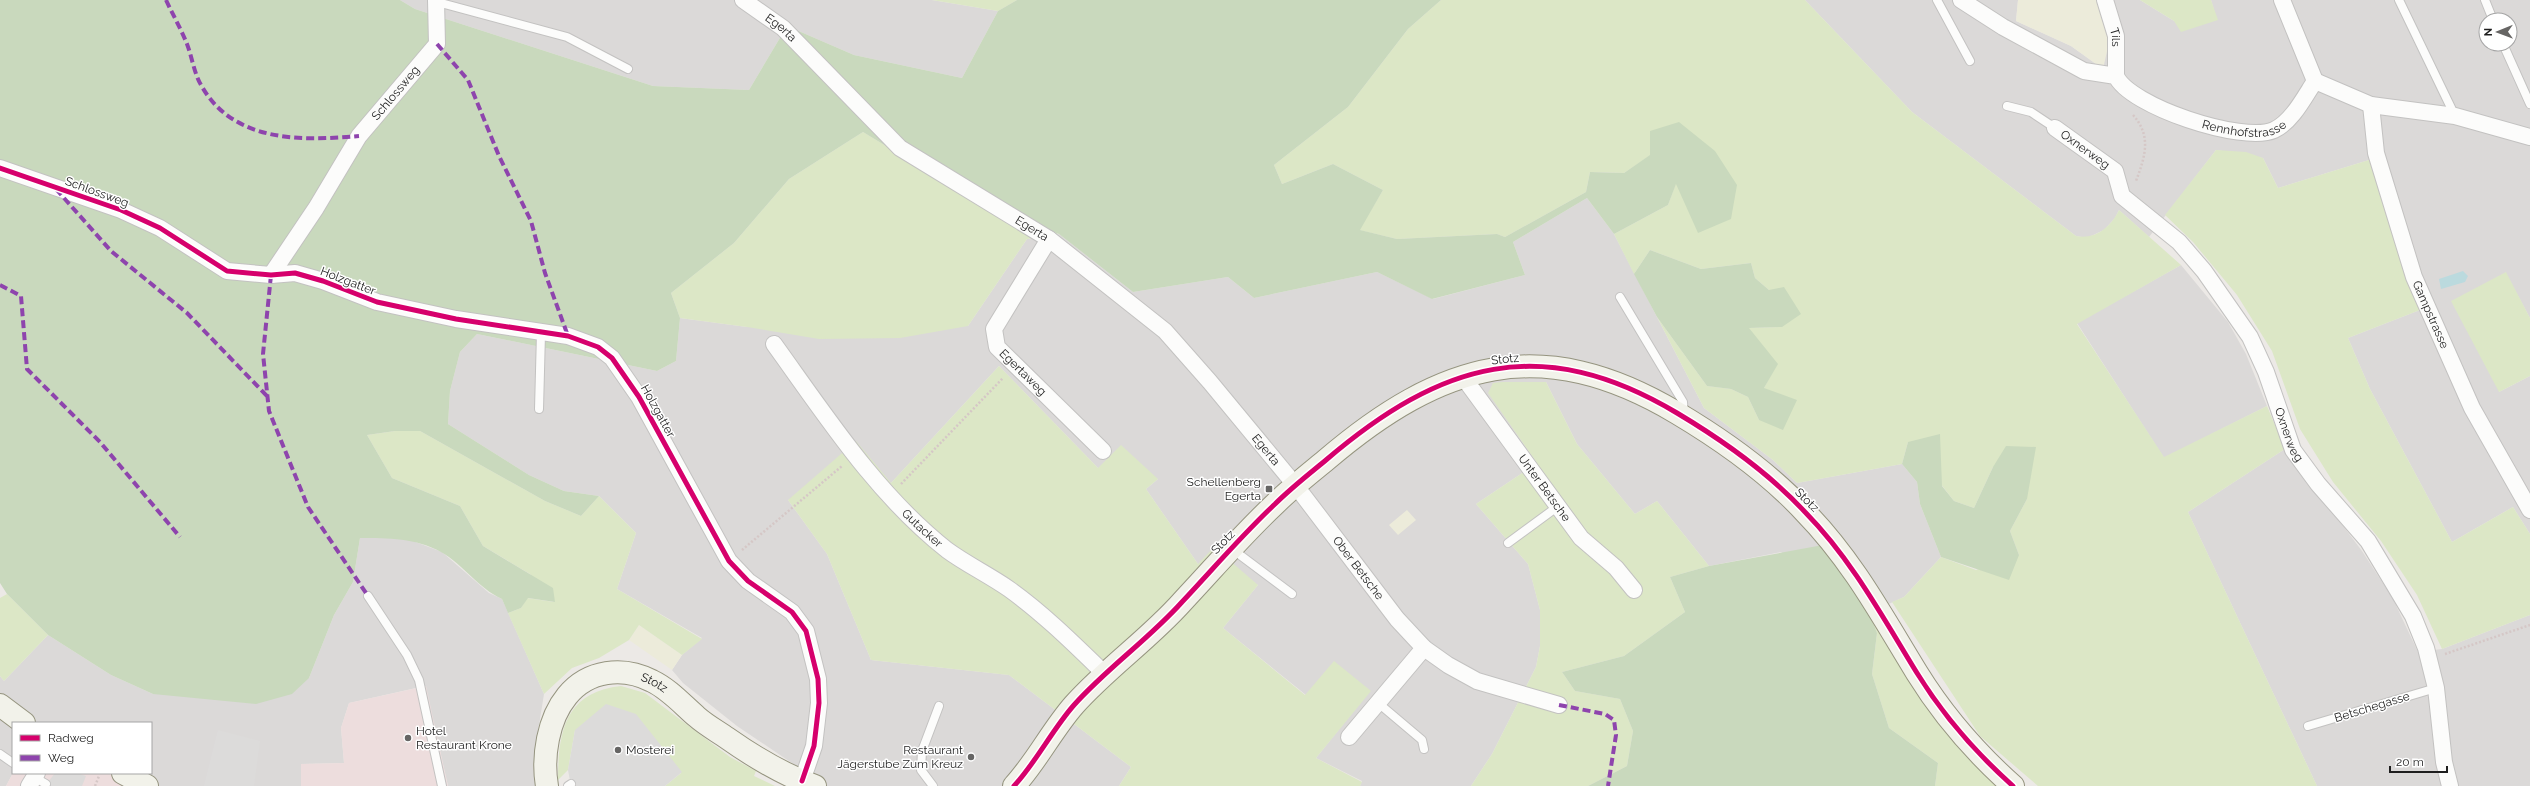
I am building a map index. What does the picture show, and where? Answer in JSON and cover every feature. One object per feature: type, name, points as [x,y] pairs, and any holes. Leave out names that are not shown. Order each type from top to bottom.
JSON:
[{"type":"street","name":"Egerta","points":[[743,0],[783,28],[900,148],[1049,239],[1165,331],[1210,382],[1296,486]]},
{"type":"street","points":[[1961,0],[2003,27],[2084,71],[2116,76]]},
{"type":"street","name":"Tils","points":[[2105,0],[2116,36],[2116,76]]},
{"type":"street","points":[[2282,0],[2315,81],[2371,105],[2456,116],[2530,137]]},
{"type":"street","name":"Schlossweg","points":[[0,168],[121,210],[160,228],[227,271],[271,275],[316,208],[360,136],[437,44],[436,1]]},
{"type":"street","name":"Rennhofstrasse","points":[[2116,76],[2120,86],[2133,94],[2196,123],[2226,130],[2251,133],[2274,130],[2288,119],[2315,81]]},
{"type":"street","name":"Gampstrasse","points":[[2371,105],[2376,153],[2414,277],[2472,408],[2530,510]]},
{"type":"street","name":"Oxnerweg","points":[[2055,128],[2115,171],[2122,196],[2179,242],[2204,271],[2228,303],[2250,337],[2266,372],[2293,450],[2318,484],[2368,541],[2403,596],[2426,648],[2436,688],[2444,762],[2450,786]]},
{"type":"street","name":"Egertaweg","points":[[1049,239],[994,329],[997,347],[1103,451]]},
{"type":"street","name":"Holzgatter","points":[[271,275],[295,273],[323,281],[377,302],[456,320],[580,338],[598,347],[612,358],[639,397],[729,561],[748,580],[792,612],[806,631],[818,678],[819,703],[808,784]]},
{"type":"street","name":"Gutacker","points":[[774,344],[855,455],[890,496],[947,550],[1009,589],[1052,623],[1106,675]]},
{"type":"street","name":"Stotz","points":[[1014,786],[1029,770],[1072,707],[1157,629],[1231,548],[1278,501],[1354,436],[1404,402],[1436,386],[1466,376],[1521,366],[1570,370],[1637,392],[1684,417],[1738,452],[1770,478],[1805,511],[1838,549],[1867,589],[1918,674],[1947,716],[1990,766],[2013,786]]},
{"type":"street","name":"Unter Betsche","points":[[1466,376],[1469,385],[1581,538],[1616,568],[1634,590]]},
{"type":"street","name":"Ober Betsche","points":[[1296,486],[1397,619],[1424,648],[1448,665],[1477,681],[1559,705]]},
{"type":"street","points":[[1349,738],[1377,702],[1424,648]]},
{"type":"street","name":"Stotz","points":[[547,786],[546,776],[549,738],[553,720],[560,704],[583,682],[596,675],[610,672],[637,674],[654,681],[698,718],[735,744],[808,784]]},
{"type":"street","points":[[0,705],[23,722]]},
{"type":"street","points":[[125,774],[147,786]]},
{"type":"lane","points":[[1938,0],[1970,61]]},
{"type":"lane","points":[[2399,0],[2456,116]]},
{"type":"lane","points":[[2485,0],[2490,12]]},
{"type":"lane","points":[[436,1],[567,37],[628,69]]},
{"type":"lane","points":[[2507,52],[2530,104]]},
{"type":"lane","points":[[2007,106],[2031,112],[2055,128]]},
{"type":"lane","points":[[1620,297],[1683,402],[1684,417]]},
{"type":"lane","points":[[539,409],[541,332]]},
{"type":"lane","points":[[1508,543],[1557,507]]},
{"type":"lane","points":[[1231,548],[1292,594]]},
{"type":"lane","points":[[368,596],[407,655],[419,680],[442,786]]},
{"type":"lane","name":"Betschegasse","points":[[2308,726],[2436,688]]},
{"type":"lane","points":[[1377,702],[1422,740],[1424,749]]},
{"type":"lane","points":[[932,786],[921,770],[922,751],[939,706]]},
{"type":"lane","points":[[0,754],[12,762]]},
{"type":"path","points":[[2129,112],[2142,126],[2146,136],[2145,156],[2134,185]]},
{"type":"path","points":[[890,496],[1016,365]]},
{"type":"path","points":[[738,553],[855,455]]},
{"type":"path","points":[[2443,654],[2530,625]]},
{"type":"path","points":[[95,786],[98,776]]},
{"type":"shaded area","points":[[400,0],[932,0],[998,11],[962,78],[854,55],[787,26],[749,90],[653,86],[415,9]]},
{"type":"shaded area","points":[[1805,0],[2018,0],[2016,21],[2071,46],[2103,69],[2107,26],[2097,0],[2140,0],[2174,21],[2217,20],[2211,0],[2530,0],[2530,318],[2505,272],[2499,392],[2530,376],[2530,534],[2513,507],[2452,542],[2370,389],[2348,338],[2420,310],[2369,160],[2278,188],[2263,158],[2216,150],[2149,237],[2119,210],[2115,218],[2104,230],[2087,238],[2076,236],[1912,112]]},
{"type":"shaded area","points":[[1587,198],[1614,234],[1704,408],[1773,460],[1797,483],[1902,464],[1917,482],[1920,504],[1941,557],[1904,597],[1869,613],[1781,552],[1709,566],[1657,501],[1635,514],[1577,444],[1546,382],[1489,393],[1537,463],[1476,504],[1528,564],[1540,610],[1540,646],[1536,667],[1492,754],[1471,786],[1360,786],[1362,781],[1316,758],[1370,691],[1306,695],[1223,628],[1258,585],[1198,564],[1146,489],[1158,479],[1098,468],[999,366],[891,483],[788,500],[827,554],[871,660],[1009,675],[1131,767],[1119,786],[826,786],[737,726],[683,683],[672,670],[682,655],[702,638],[617,589],[636,533],[599,496],[564,491],[529,475],[448,424],[450,391],[460,352],[477,334],[657,371],[676,361],[680,318],[747,327],[968,326],[1027,239],[1059,234],[1133,292],[1228,277],[1254,298],[1377,272],[1433,299],[1525,275],[1513,242]]},
{"type":"shaded area","points":[[2181,265],[2228,322],[2246,354],[2267,406],[2164,458],[2077,323]]},
{"type":"shaded area","points":[[2285,449],[2362,551],[2393,599],[2418,652],[2442,649],[2530,615],[2530,786],[2317,786],[2188,512]]},
{"type":"shaded area","points":[[360,538],[405,538],[442,552],[489,593],[502,599],[544,694],[536,744],[536,786],[448,786],[425,686],[349,703],[341,728],[344,763],[301,764],[301,786],[147,786],[125,774],[152,774],[152,722],[12,722],[12,774],[6,786],[0,786],[0,676],[4,681],[48,635],[111,675],[153,694],[309,678],[334,615],[353,582]]},
{"type":"shaded area","points":[[426,686],[448,786],[301,786],[301,764],[344,763],[341,728],[349,703]]},
{"type":"shaded area","name":"Mosterei","points":[[606,704],[636,714],[682,772],[665,786],[571,786],[568,770],[575,730]]},
{"type":"shaded area","points":[[218,730],[260,741],[254,786],[204,786]]},
{"type":"shaded area","points":[[12,774],[125,774],[147,786],[6,786]]},
{"type":"shaded area","points":[[54,774],[80,774],[86,776],[82,786],[45,786]]},
{"type":"green space","points":[[0,0],[400,0],[415,9],[653,86],[749,90],[787,26],[854,55],[962,78],[998,11],[1017,0],[1441,0],[1408,29],[1348,107],[1274,165],[1282,184],[1333,164],[1383,190],[1360,230],[1397,239],[1497,234],[1505,237],[1586,192],[1590,172],[1624,173],[1650,155],[1650,131],[1679,122],[1715,151],[1737,185],[1731,219],[1698,233],[1676,184],[1668,205],[1614,234],[1587,198],[1513,242],[1525,275],[1432,299],[1377,272],[1254,298],[1228,277],[1133,292],[1059,234],[989,209],[863,132],[789,179],[734,243],[671,293],[680,318],[676,361],[657,371],[477,334],[460,352],[450,391],[448,424],[529,475],[564,491],[599,496],[581,516],[545,501],[420,431],[395,431],[367,435],[392,478],[460,506],[483,546],[553,588],[555,602],[528,598],[521,608],[508,613],[502,599],[478,583],[457,563],[441,552],[412,541],[360,538],[353,582],[334,615],[309,678],[292,694],[256,704],[153,694],[111,675],[48,635],[7,594],[0,583]]},
{"type":"green space","points":[[932,0],[1017,0],[998,11]]},
{"type":"green space","points":[[1441,0],[1805,0],[1912,112],[2076,236],[2090,236],[2102,231],[2112,222],[2119,210],[2181,265],[2077,324],[2164,457],[2267,406],[2285,449],[2188,512],[2317,786],[2038,786],[1980,736],[1892,602],[1904,597],[1941,557],[1976,570],[2019,555],[2010,531],[2027,499],[1993,467],[1974,508],[1954,501],[1908,442],[1902,464],[1797,483],[1773,460],[1704,408],[1657,317],[1707,386],[1731,389],[1748,397],[1759,420],[1764,388],[1777,364],[1748,328],[1782,327],[1769,290],[1755,278],[1751,263],[1701,269],[1650,250],[1634,274],[1614,234],[1668,205],[1676,183],[1731,219],[1651,155],[1624,173],[1590,172],[1586,192],[1505,237],[1497,234],[1397,239],[1359,230],[1383,190],[1333,164],[1282,184],[1274,165],[1348,107],[1408,29]]},
{"type":"green space","points":[[2018,0],[2097,0],[2107,26],[2108,47],[2103,69],[2071,46],[2016,21]]},
{"type":"green space","points":[[2140,0],[2211,0],[2218,20],[2181,32],[2174,21]]},
{"type":"green space","points":[[863,132],[989,209],[1059,234],[1027,239],[968,326],[900,338],[819,339],[680,318],[671,293],[734,243],[789,179]]},
{"type":"green space","points":[[2216,150],[2246,152],[2263,158],[2278,188],[2369,160],[2420,310],[2348,338],[2370,389],[2452,542],[2513,507],[2530,534],[2530,615],[2442,649],[2417,595],[2381,541],[2333,482],[2300,429],[2272,351],[2237,295],[2193,242],[2165,215]]},
{"type":"green space","points":[[1650,250],[1701,269],[1751,263],[1755,278],[1769,290],[1784,287],[1801,314],[1782,327],[1749,328],[1778,364],[1764,388],[1797,400],[1783,430],[1759,420],[1748,397],[1731,389],[1707,386],[1657,317],[1634,274]]},
{"type":"green space","points":[[2506,272],[2530,318],[2530,376],[2499,392],[2451,301]]},
{"type":"green space","points":[[999,366],[1098,468],[1121,445],[1158,479],[1146,489],[1198,564],[1214,547],[1258,585],[1223,628],[1305,695],[1334,661],[1371,691],[1316,758],[1362,782],[1360,786],[1119,786],[1131,767],[1009,675],[871,660],[827,554],[788,500],[856,441],[891,483]]},
{"type":"green space","points":[[1546,382],[1577,444],[1635,514],[1657,501],[1709,566],[1670,577],[1685,612],[1624,656],[1562,672],[1575,691],[1620,699],[1633,731],[1627,766],[1588,786],[1471,786],[1492,754],[1536,667],[1540,646],[1540,610],[1528,564],[1476,504],[1537,463],[1488,393],[1493,383]]},
{"type":"green space","points":[[395,431],[420,431],[545,501],[581,516],[599,496],[636,533],[617,589],[702,639],[682,655],[639,625],[629,640],[599,658],[572,668],[544,694],[508,613],[521,608],[527,598],[554,602],[530,574],[483,546],[460,506],[392,478],[367,435]]},
{"type":"green space","points":[[1940,434],[1942,486],[1954,501],[1974,508],[1993,467],[2006,446],[2036,447],[2027,499],[2010,531],[2019,555],[2009,580],[1941,557],[1920,504],[1917,482],[1902,464],[1908,442]]},
{"type":"green space","points":[[1407,510],[1416,520],[1398,535],[1389,525]]},
{"type":"green space","points":[[1823,545],[1861,591],[1877,633],[1872,674],[1889,728],[1938,763],[1935,786],[1588,786],[1627,766],[1633,731],[1620,699],[1575,691],[1562,672],[1624,656],[1685,612],[1670,577],[1709,566]]},
{"type":"green space","points":[[7,594],[48,635],[4,681],[0,676],[0,598]]},
{"type":"green space","points":[[1869,613],[1911,683],[1942,728],[1959,749],[1999,786],[1935,786],[1938,763],[1889,728],[1872,674],[1877,633]]},
{"type":"green space","points":[[639,625],[682,655],[672,670],[629,640]]},
{"type":"green space","points":[[621,686],[645,693],[730,757],[756,771],[754,776],[775,786],[665,786],[681,773],[575,730],[568,770],[558,780],[560,746],[568,717],[576,706],[588,696],[602,690]]},
{"type":"water","points":[[2463,271],[2468,276],[2465,282],[2441,289],[2439,279]]},
{"type":"marked path","points":[[166,0],[180,27],[201,85],[215,104],[231,118],[250,128],[271,134],[292,137],[337,138],[359,136]]},
{"type":"marked path","points":[[437,44],[468,80],[499,156],[531,221],[545,273],[568,336]]},
{"type":"marked path","points":[[56,189],[111,251],[187,313],[267,396]]},
{"type":"marked path","points":[[271,275],[263,354],[269,411],[308,507],[368,596]]},
{"type":"marked path","points":[[0,285],[21,296],[27,369],[100,442],[180,537]]},
{"type":"marked path","points":[[1559,705],[1605,714],[1614,720],[1616,735],[1608,786]]},
{"type":"cycle path","points":[[0,168],[121,210],[160,228],[227,271],[271,275],[295,273],[323,281],[377,302],[456,319],[568,336],[598,347],[612,358],[639,397],[729,561],[748,581],[792,612],[806,631],[818,679],[819,703],[814,746],[802,781]]},
{"type":"cycle path","points":[[1014,786],[1066,715],[1087,691],[1169,616],[1239,540],[1287,492],[1326,460],[1369,427],[1410,400],[1452,381],[1494,369],[1536,366],[1581,372],[1628,388],[1677,413],[1712,435],[1761,470],[1791,497],[1822,530],[1866,589],[1927,689],[1949,719],[1973,747],[2013,786]]},
{"type":"place","name":"Schellenberg Egerta","points":[[1269,489]]},
{"type":"place","name":"Hotel Restaurant Krone","points":[[408,738]]},
{"type":"place","name":"Mosterei","points":[[618,750]]},
{"type":"place","name":"Restaurant Jägerstube Zum Kreuz","points":[[971,757]]}]
